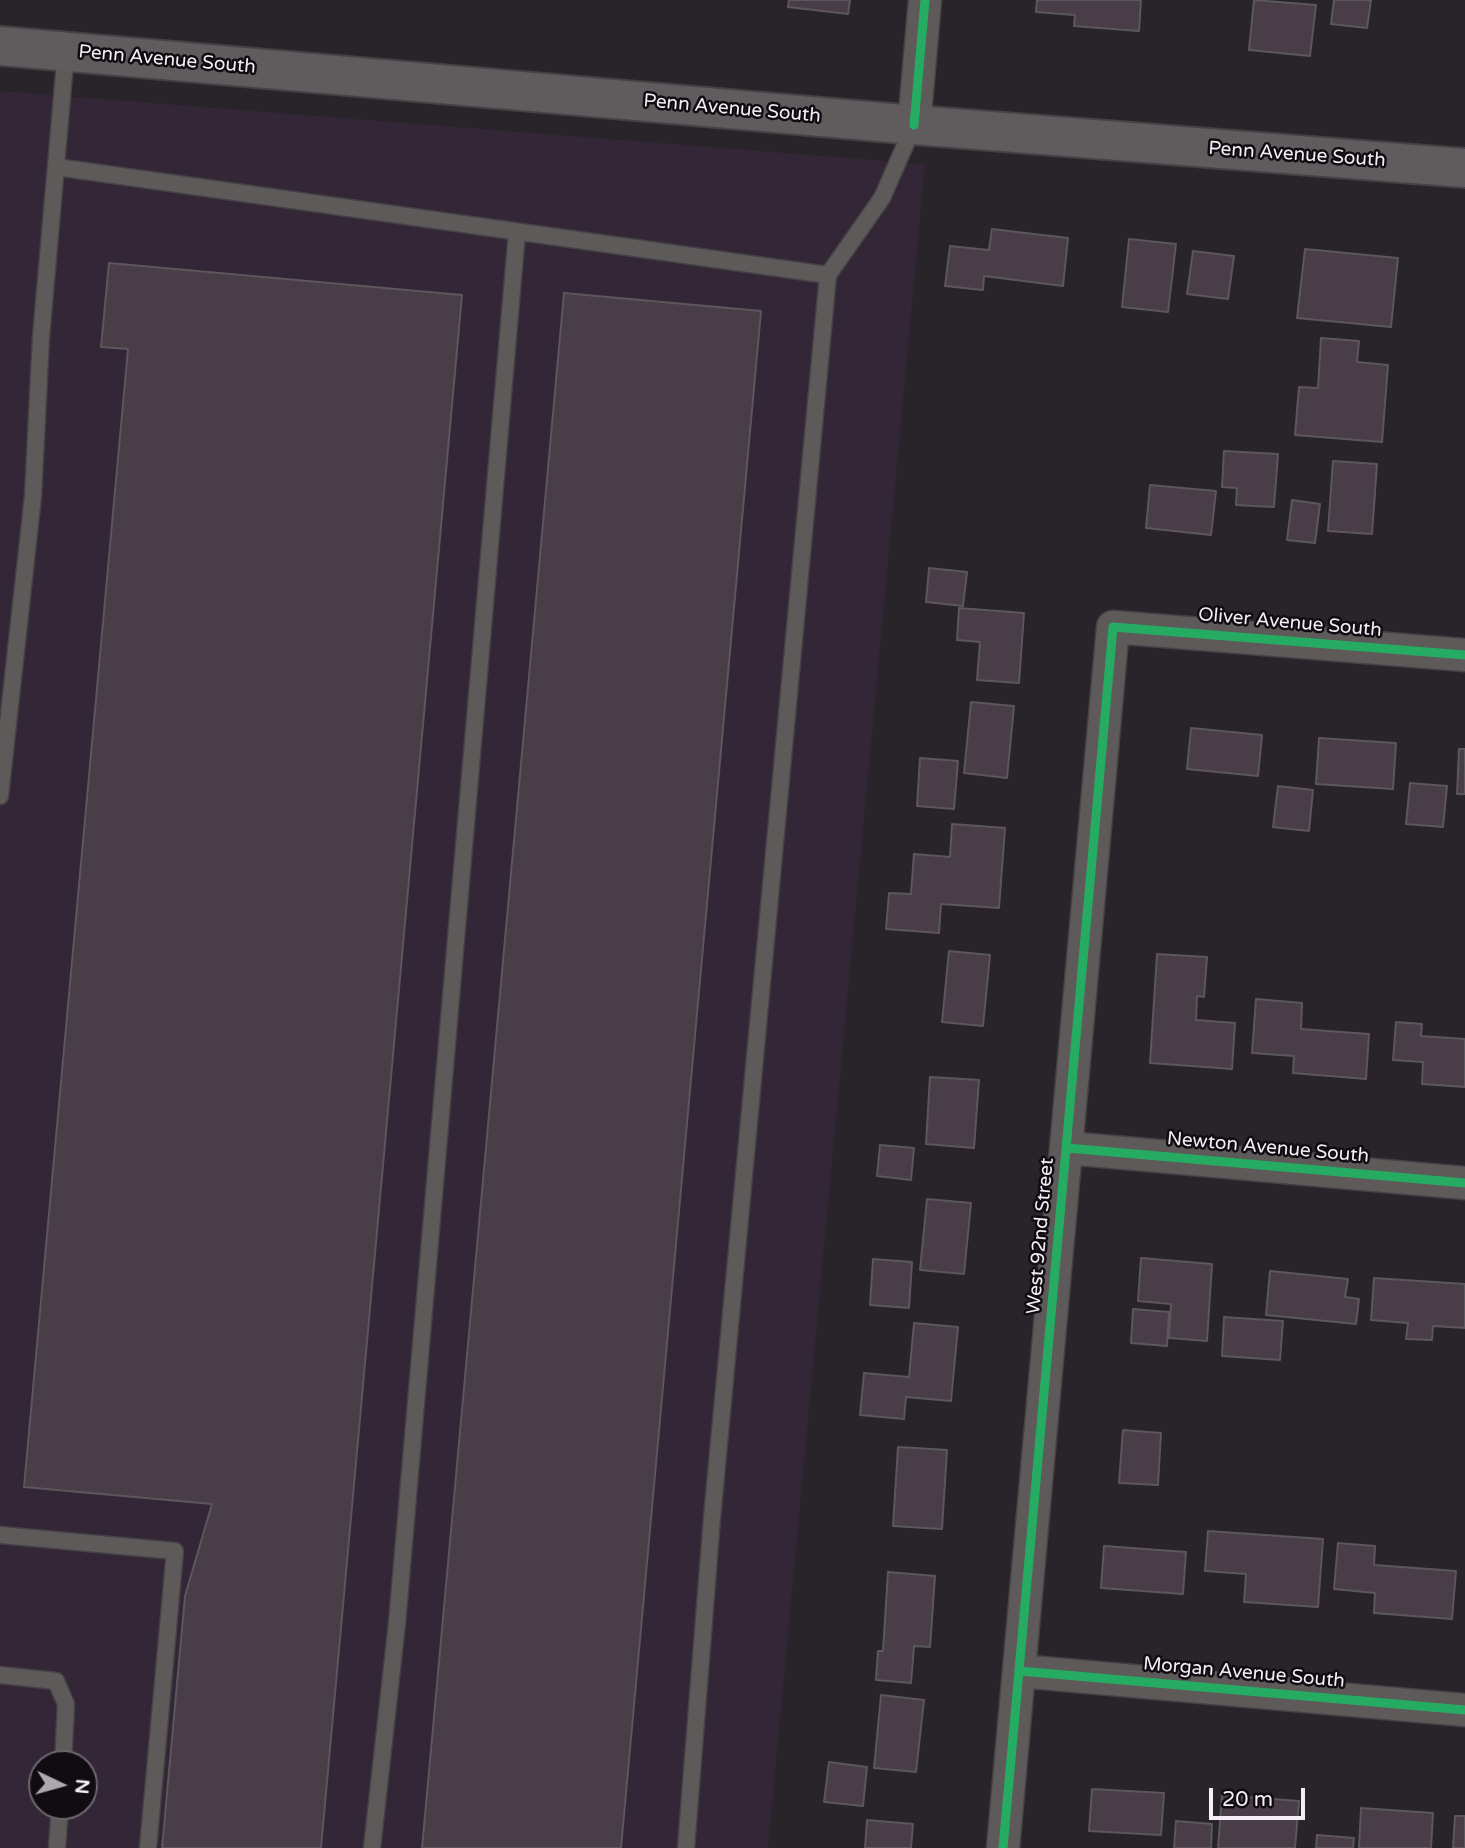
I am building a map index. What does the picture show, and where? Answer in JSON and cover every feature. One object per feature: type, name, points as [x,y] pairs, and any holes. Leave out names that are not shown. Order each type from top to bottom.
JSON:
[{"type":"main road","name":"Penn Avenue South","points":[[0,46],[914,125],[1465,168]]},
{"type":"street","points":[[914,125],[925,0]]},
{"type":"street","name":"Oliver Avenue South","points":[[1112,627],[1465,655]]},
{"type":"street","name":"West 92nd Street","points":[[1003,1848],[1112,627]]},
{"type":"street","name":"Newton Avenue South","points":[[1067,1148],[1465,1182]]},
{"type":"street","name":"Morgan Avenue South","points":[[1019,1671],[1465,1710]]},
{"type":"lane","points":[[0,796],[33,496],[41,337],[66,51]]},
{"type":"lane","points":[[686,1848],[712,1518],[828,275],[882,198],[914,125]]},
{"type":"lane","points":[[56,167],[828,275]]},
{"type":"lane","points":[[372,1848],[397,1623],[517,232]]},
{"type":"lane","points":[[0,1535],[175,1551],[148,1848]]},
{"type":"lane","points":[[0,1675],[56,1681],[66,1704],[64,1750]]},
{"type":"lane","points":[[57,1848],[59,1820]]},
{"type":"shaded area","points":[[0,91],[925,164],[768,1848],[0,1848]]},
{"type":"building","points":[[789,0],[850,0],[848,14],[788,7]]},
{"type":"building","points":[[1037,0],[1141,0],[1139,31],[1074,26],[1075,15],[1036,12]]},
{"type":"building","points":[[1254,0],[1316,5],[1310,56],[1249,50]]},
{"type":"building","points":[[1334,0],[1371,0],[1367,28],[1331,24]]},
{"type":"building","points":[[992,229],[1068,238],[1063,286],[984,276],[983,290],[945,286],[950,246],[989,250]]},
{"type":"building","points":[[1129,239],[1176,244],[1168,312],[1122,307]]},
{"type":"building","points":[[1305,249],[1398,258],[1391,327],[1297,318]]},
{"type":"building","points":[[1193,251],[1234,256],[1228,299],[1187,294]]},
{"type":"building","points":[[109,263],[462,295],[321,1848],[162,1848],[185,1596],[212,1504],[24,1487],[128,349],[101,347]]},
{"type":"building","points":[[564,293],[761,311],[621,1848],[422,1848]]},
{"type":"building","points":[[1321,338],[1359,341],[1357,362],[1388,365],[1382,442],[1295,435],[1299,387],[1318,388]]},
{"type":"building","points":[[1224,451],[1278,454],[1274,507],[1236,505],[1237,488],[1222,487]]},
{"type":"building","points":[[1333,461],[1377,464],[1372,534],[1328,531]]},
{"type":"building","points":[[1150,485],[1216,491],[1211,535],[1146,528]]},
{"type":"building","points":[[1292,500],[1320,504],[1315,543],[1287,540]]},
{"type":"building","points":[[929,568],[967,572],[963,606],[926,602]]},
{"type":"building","points":[[959,608],[1024,613],[1019,683],[977,680],[980,642],[957,640]]},
{"type":"building","points":[[971,702],[1014,706],[1007,778],[964,773]]},
{"type":"building","points":[[1191,728],[1262,735],[1258,776],[1187,769]]},
{"type":"building","points":[[1319,738],[1396,743],[1393,789],[1316,784]]},
{"type":"building","points":[[1459,749],[1465,749],[1465,794],[1457,794]]},
{"type":"building","points":[[920,758],[958,761],[954,809],[917,806]]},
{"type":"building","points":[[1410,783],[1447,786],[1443,827],[1406,824]]},
{"type":"building","points":[[1278,786],[1313,790],[1309,831],[1273,827]]},
{"type":"building","points":[[952,824],[1005,828],[999,908],[941,904],[939,933],[886,929],[889,893],[911,894],[914,854],[950,857]]},
{"type":"building","points":[[949,951],[990,955],[983,1026],[942,1022]]},
{"type":"building","points":[[1157,954],[1207,957],[1204,997],[1197,996],[1196,1020],[1235,1023],[1232,1069],[1150,1063]]},
{"type":"building","points":[[1256,999],[1302,1003],[1301,1029],[1369,1034],[1366,1079],[1293,1073],[1294,1056],[1252,1053]]},
{"type":"building","points":[[1396,1022],[1422,1024],[1421,1036],[1465,1039],[1465,1087],[1422,1084],[1423,1062],[1393,1060]]},
{"type":"building","points":[[930,1077],[979,1080],[974,1148],[926,1144]]},
{"type":"building","points":[[880,1145],[914,1148],[911,1180],[877,1176]]},
{"type":"building","points":[[927,1199],[971,1203],[964,1274],[920,1270]]},
{"type":"building","points":[[1141,1258],[1212,1264],[1207,1341],[1169,1338],[1171,1304],[1138,1301]]},
{"type":"building","points":[[873,1259],[912,1262],[909,1308],[870,1305]]},
{"type":"building","points":[[1270,1271],[1348,1279],[1345,1297],[1359,1299],[1356,1324],[1266,1315]]},
{"type":"building","points":[[1374,1278],[1465,1284],[1465,1328],[1433,1326],[1432,1340],[1406,1339],[1408,1323],[1371,1320]]},
{"type":"building","points":[[1133,1309],[1169,1312],[1167,1346],[1131,1343]]},
{"type":"building","points":[[1224,1317],[1283,1321],[1280,1360],[1222,1356]]},
{"type":"building","points":[[914,1323],[958,1327],[951,1401],[906,1397],[904,1419],[860,1415],[864,1373],[909,1377]]},
{"type":"building","points":[[1123,1430],[1161,1433],[1158,1485],[1119,1483]]},
{"type":"building","points":[[898,1447],[947,1450],[942,1529],[893,1526]]},
{"type":"building","points":[[1208,1531],[1323,1539],[1318,1607],[1244,1602],[1246,1574],[1205,1571]]},
{"type":"building","points":[[1338,1543],[1375,1546],[1374,1565],[1456,1571],[1452,1619],[1374,1613],[1375,1593],[1334,1589]]},
{"type":"building","points":[[1104,1546],[1186,1552],[1183,1594],[1101,1588]]},
{"type":"building","points":[[888,1572],[935,1576],[930,1647],[914,1646],[911,1683],[876,1680],[878,1651],[883,1651]]},
{"type":"building","points":[[881,1695],[924,1700],[916,1772],[874,1768]]},
{"type":"building","points":[[829,1762],[867,1767],[863,1806],[824,1802]]},
{"type":"building","points":[[1092,1789],[1164,1793],[1161,1835],[1089,1831]]},
{"type":"building","points":[[1222,1795],[1299,1801],[1295,1848],[1218,1848]]},
{"type":"building","points":[[1361,1808],[1433,1813],[1431,1848],[1359,1848]]},
{"type":"building","points":[[1455,1816],[1465,1816],[1465,1848],[1453,1848]]},
{"type":"building","points":[[867,1820],[913,1824],[911,1848],[865,1848]]},
{"type":"building","points":[[1176,1821],[1212,1824],[1211,1848],[1174,1848]]},
{"type":"building","points":[[1317,1835],[1354,1838],[1353,1848],[1316,1848]]},
{"type":"cycle path","points":[[914,125],[925,0]]},
{"type":"cycle path","points":[[1003,1848],[1113,627],[1465,655]]},
{"type":"cycle path","points":[[1067,1148],[1465,1183]]},
{"type":"cycle path","points":[[1019,1671],[1465,1710]]}]
